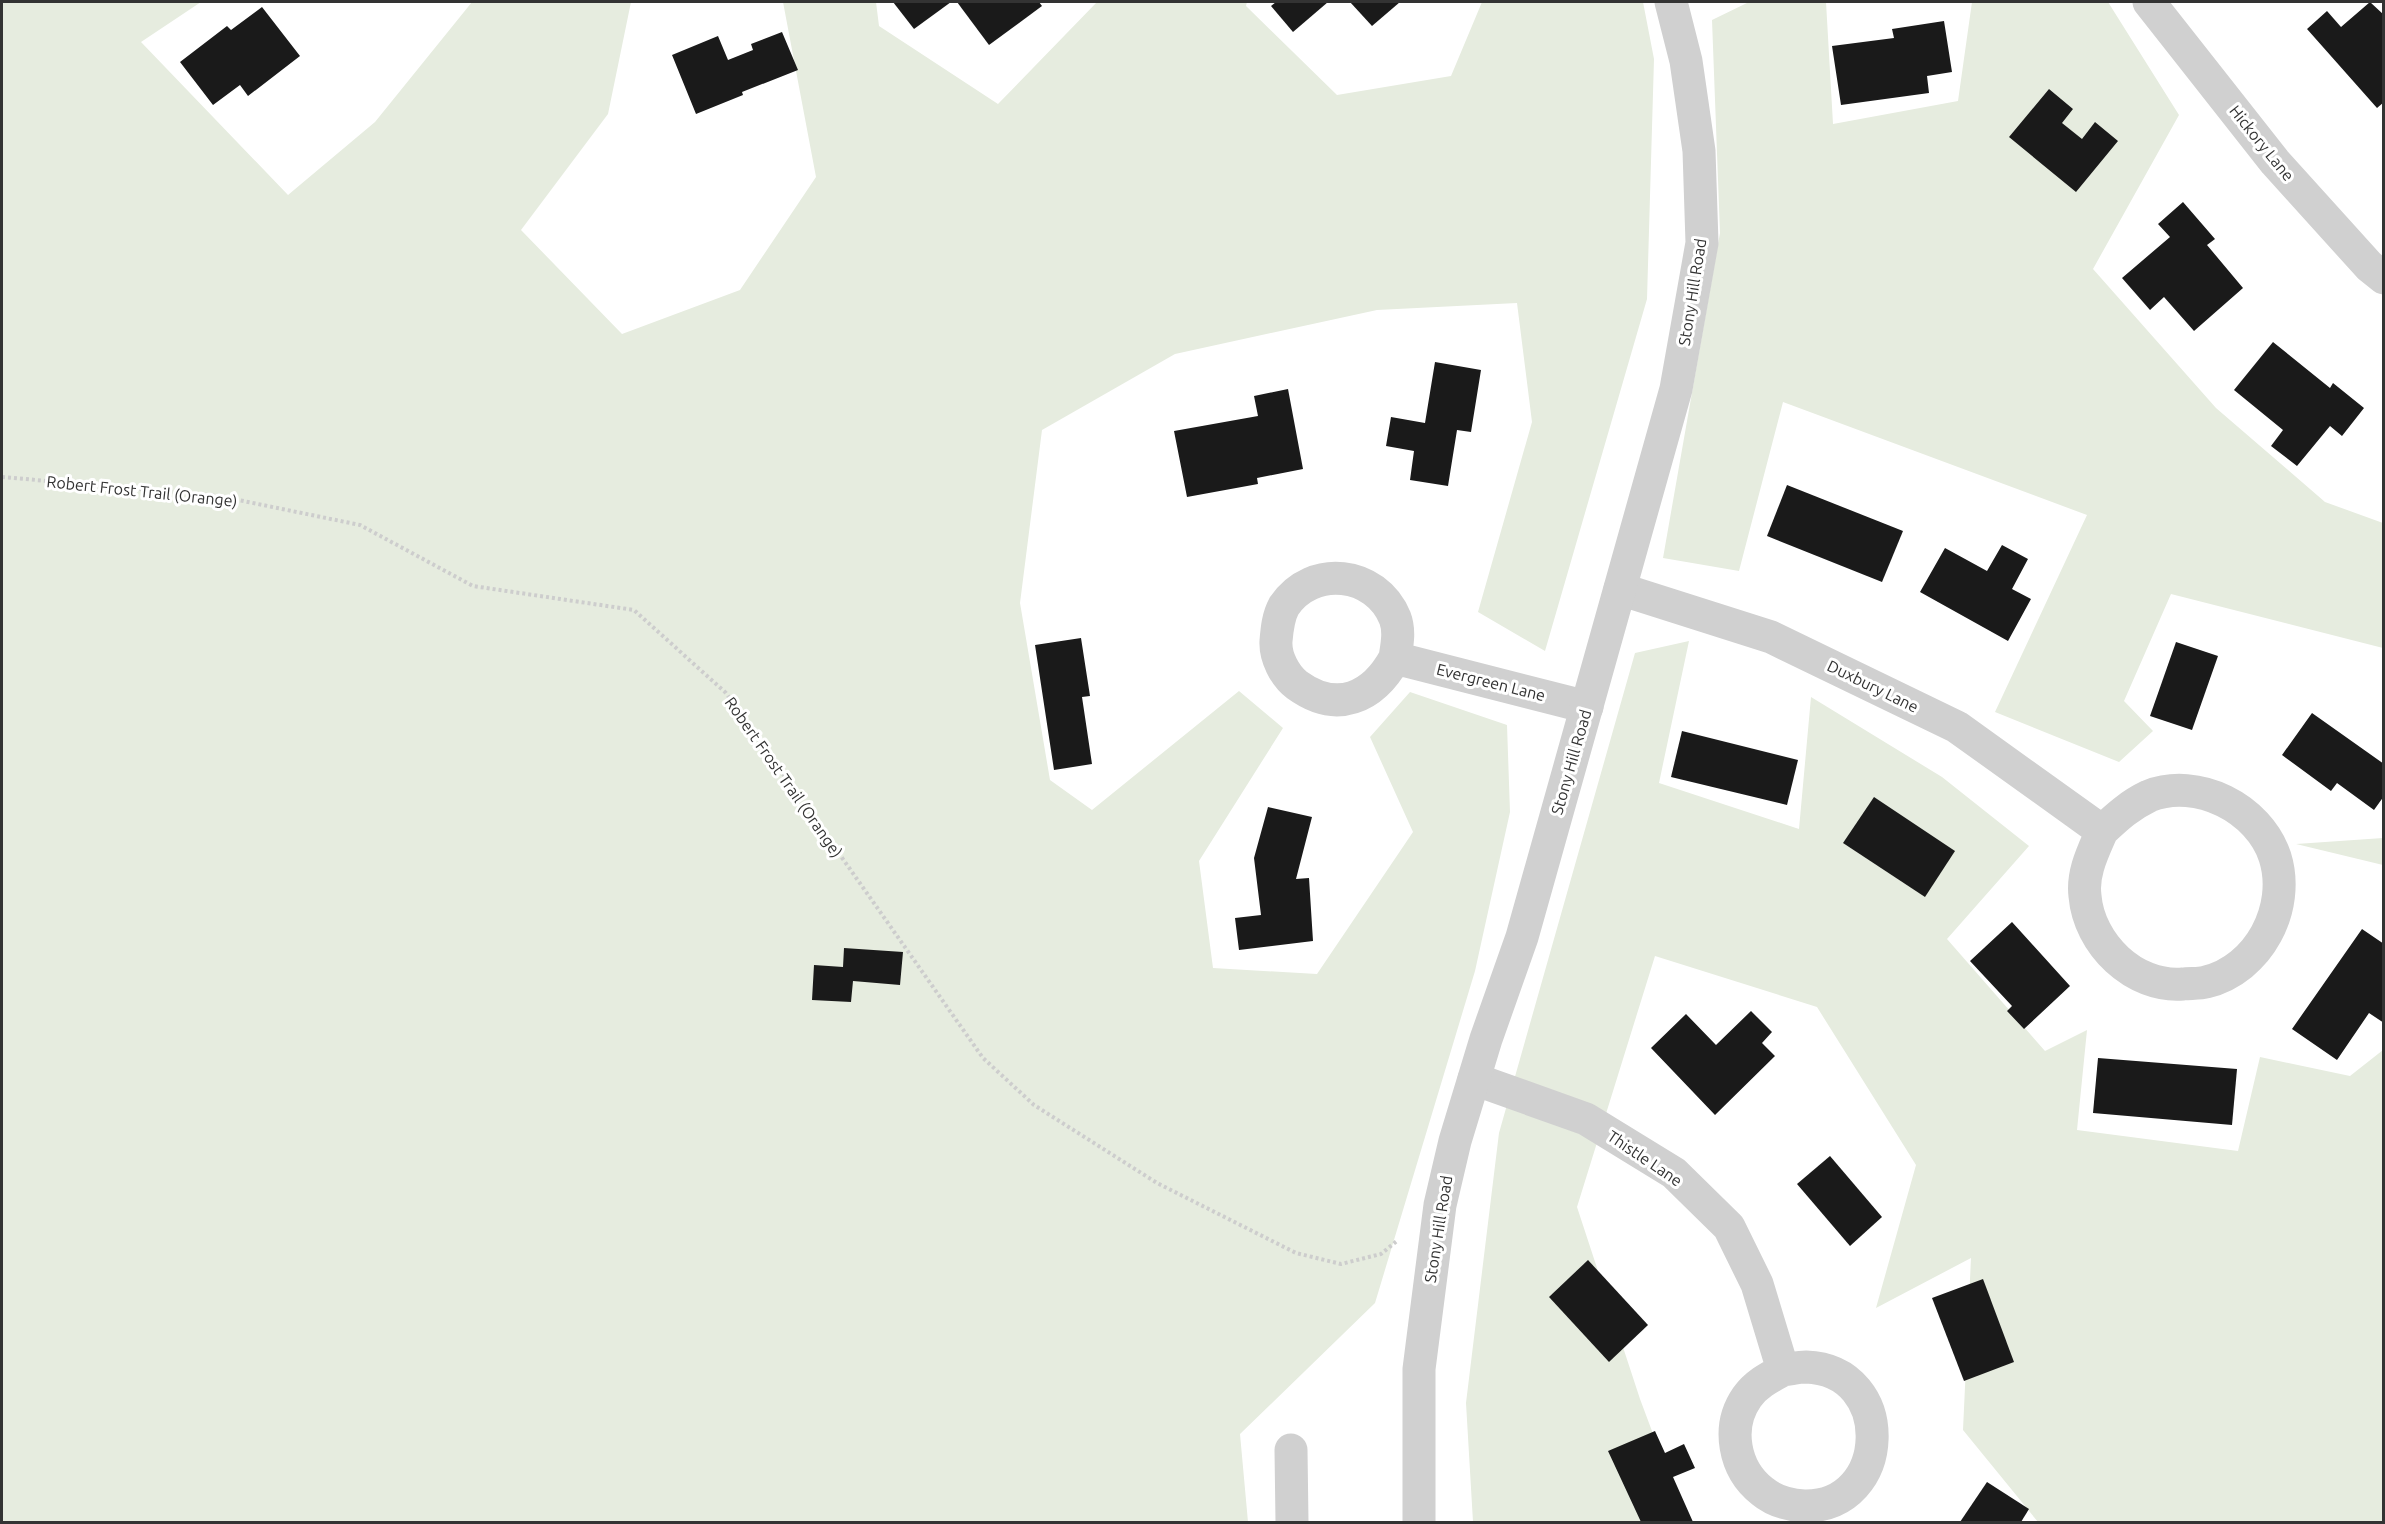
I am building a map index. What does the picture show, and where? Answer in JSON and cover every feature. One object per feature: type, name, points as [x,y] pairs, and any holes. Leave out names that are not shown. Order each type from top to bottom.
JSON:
[{"type":"street","name":"Hickory Lane","points":[[2149,2],[2276,162],[2369,266],[2384,278]]},
{"type":"street","name":"Stony Hill Road","points":[[1419,1522],[1419,1369],[1440,1205],[1455,1141],[1522,937],[1676,389],[1702,243],[1699,151],[1676,3]]},
{"type":"street","name":"Duxbury Lane","points":[[1620,589],[1771,637],[1957,727],[2102,831]]},
{"type":"street","name":"Evergreen Lane","points":[[1395,658],[1587,707]]},
{"type":"street","points":[[2181,790],[2211,795],[2238,808],[2260,829],[2275,856],[2279,886],[2275,917],[2261,944],[2237,968],[2206,982],[2172,985],[2140,976],[2112,956],[2093,929],[2085,896],[2088,862],[2102,831],[2124,810],[2133,805],[2151,796],[2181,790]]},
{"type":"street","name":"Thistle Lane","points":[[1474,1079],[1586,1119],[1674,1173],[1729,1227],[1757,1284],[1783,1370]]},
{"type":"street","points":[[1806,1367],[1828,1371],[1848,1382],[1863,1400],[1872,1421],[1873,1444],[1867,1465],[1854,1484],[1836,1498],[1815,1506],[1792,1505],[1770,1497],[1752,1483],[1740,1464],[1735,1441],[1737,1419],[1747,1397],[1763,1380],[1783,1370],[1806,1367]]},
{"type":"street","points":[[1291,1450],[1292,1522]]},
{"type":"path","name":"Robert Frost Trail (Orange)","points":[[2,477],[219,496],[360,525],[473,586],[634,610],[726,693],[983,1058],[1034,1105],[1157,1184],[1296,1253],[1341,1264],[1381,1254],[1440,1205]]},
{"type":"shaded area","points":[[2,2],[201,2],[141,42],[288,195],[375,122],[472,2],[631,2],[608,114],[521,230],[622,334],[740,290],[816,177],[783,2],[876,2],[879,26],[998,104],[1097,2],[1247,2],[1246,6],[1337,95],[1451,76],[1482,2],[1643,2],[1654,59],[1647,299],[1545,651],[1478,612],[1532,422],[1517,303],[1377,310],[1175,354],[1042,430],[1020,603],[1050,780],[1092,810],[1239,691],[1283,728],[1199,861],[1213,968],[1317,974],[1413,832],[1370,737],[1410,692],[1507,725],[1510,812],[1475,971],[1375,1303],[1240,1434],[1248,1522],[2,1522]]},
{"type":"shaded area","points":[[1749,2],[1826,2],[1833,124],[1958,101],[1972,2],[2108,2],[2179,115],[2093,269],[2216,408],[2325,502],[2383,523],[2383,648],[2171,594],[2124,701],[2153,731],[2119,762],[1995,712],[2087,515],[1783,402],[1739,571],[1663,558],[1720,233],[1712,20]]},
{"type":"shaded area","points":[[1689,641],[1659,783],[1799,829],[1811,697],[1942,777],[2029,846],[1947,939],[2045,1051],[2087,1030],[2077,1130],[2238,1151],[2260,1057],[2350,1076],[2383,1050],[2383,1522],[2038,1522],[1963,1430],[1971,1258],[1876,1308],[1916,1165],[1817,1007],[1655,956],[1577,1207],[1640,1399],[1686,1522],[1473,1522],[1466,1403],[1499,1133],[1635,653]]},
{"type":"shaded area","points":[[2383,838],[2383,865],[2296,844]]},
{"type":"building","points":[[893,2],[951,2],[914,29]]},
{"type":"building","points":[[957,2],[1039,2],[1042,6],[989,45]]},
{"type":"building","points":[[1276,2],[1328,2],[1293,32],[1271,6]]},
{"type":"building","points":[[1350,2],[1400,2],[1372,26]]},
{"type":"building","points":[[2370,2],[2384,15],[2384,102],[2377,108],[2307,29],[2327,11],[2341,27]]},
{"type":"building","points":[[262,7],[300,56],[248,96],[240,85],[213,105],[180,62],[227,26],[231,30]]},
{"type":"building","points":[[1944,21],[1952,72],[1927,76],[1929,93],[1841,105],[1832,46],[1894,38],[1892,29]]},
{"type":"building","points":[[782,32],[798,70],[742,92],[743,95],[696,114],[672,55],[718,36],[728,60],[753,50],[751,44]]},
{"type":"building","points":[[2049,89],[2073,109],[2062,123],[2082,139],[2095,122],[2118,141],[2076,192],[2009,137]]},
{"type":"building","points":[[2183,202],[2215,239],[2207,245],[2243,288],[2194,331],[2164,297],[2150,310],[2122,278],[2170,237],[2158,224]]},
{"type":"building","points":[[2273,342],[2330,388],[2333,383],[2364,408],[2342,436],[2330,426],[2297,466],[2271,446],[2283,430],[2234,390]]},
{"type":"building","points":[[1435,362],[1481,370],[1471,432],[1457,430],[1448,486],[1410,480],[1414,451],[1386,446],[1391,417],[1425,423]]},
{"type":"building","points":[[1288,389],[1303,469],[1257,478],[1258,484],[1187,497],[1174,431],[1258,416],[1254,396]]},
{"type":"building","points":[[1787,485],[1903,531],[1882,582],[1767,536]]},
{"type":"building","points":[[2002,545],[2028,559],[2012,589],[2031,599],[2008,641],[1920,592],[1945,548],[1987,571]]},
{"type":"building","points":[[1081,638],[1090,696],[1082,697],[1092,764],[1054,770],[1035,645]]},
{"type":"building","points":[[2176,642],[2218,656],[2192,730],[2150,716]]},
{"type":"building","points":[[2312,713],[2384,764],[2384,796],[2374,810],[2337,783],[2331,791],[2282,755]]},
{"type":"building","points":[[1682,731],[1798,760],[1787,805],[1671,777]]},
{"type":"building","points":[[1874,797],[1955,851],[1925,897],[1843,843]]},
{"type":"building","points":[[1268,807],[1312,817],[1296,879],[1309,878],[1313,941],[1239,950],[1235,918],[1261,915],[1254,858]]},
{"type":"building","points":[[2012,922],[2070,986],[2024,1029],[2007,1011],[2012,1006],[1970,961]]},
{"type":"building","points":[[2362,929],[2384,944],[2384,1023],[2369,1013],[2337,1060],[2292,1029]]},
{"type":"building","points":[[844,948],[903,952],[900,985],[853,981],[851,1002],[812,1000],[814,965],[843,967]]},
{"type":"building","points":[[1751,1011],[1772,1032],[1762,1043],[1775,1056],[1715,1115],[1651,1048],[1686,1014],[1716,1045]]},
{"type":"building","points":[[2098,1058],[2237,1069],[2232,1125],[2093,1113]]},
{"type":"building","points":[[1830,1156],[1882,1217],[1850,1246],[1797,1184]]},
{"type":"building","points":[[1588,1260],[1648,1325],[1609,1362],[1549,1297]]},
{"type":"building","points":[[1983,1279],[2014,1362],[1964,1381],[1932,1298]]},
{"type":"building","points":[[1655,1431],[1665,1453],[1684,1444],[1695,1468],[1673,1477],[1693,1522],[1641,1522],[1608,1451]]},
{"type":"building","points":[[1987,1482],[2029,1509],[2021,1522],[1960,1522]]}]
